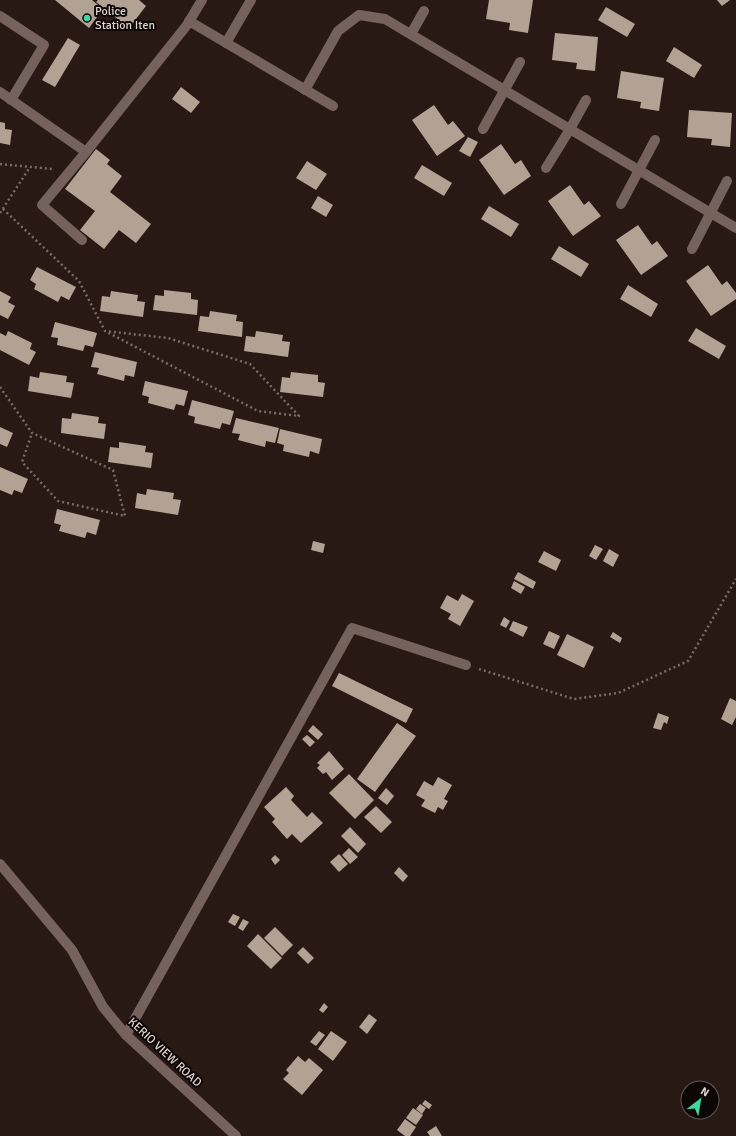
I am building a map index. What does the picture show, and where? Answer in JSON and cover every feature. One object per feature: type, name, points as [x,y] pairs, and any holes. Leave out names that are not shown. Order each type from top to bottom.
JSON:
[{"type":"street","points":[[82,240],[42,205],[86,152],[189,21],[202,0]]},
{"type":"street","points":[[226,43],[251,0]]},
{"type":"street","points":[[411,34],[424,11]]},
{"type":"street","points":[[305,90],[338,31],[358,15],[385,19],[639,170],[710,214],[736,228]]},
{"type":"street","points":[[0,16],[44,45],[11,100]]},
{"type":"street","points":[[189,21],[333,106]]},
{"type":"street","points":[[483,129],[520,62]]},
{"type":"street","points":[[0,92],[86,152]]},
{"type":"street","points":[[546,168],[586,100]]},
{"type":"street","points":[[621,204],[655,140]]},
{"type":"street","points":[[692,249],[727,181]]},
{"type":"street","points":[[126,1035],[352,628],[466,664]]},
{"type":"street","name":"KERIO VIEW ROAD","points":[[0,864],[72,950],[103,1007],[126,1035],[236,1136]]},
{"type":"path","points":[[0,164],[70,171]]},
{"type":"path","points":[[0,213],[30,167]]},
{"type":"path","points":[[3,210],[79,281],[105,331],[258,411],[299,416],[250,364],[168,338],[105,331]]},
{"type":"path","points":[[0,387],[32,433],[113,470],[125,516],[58,501],[22,462],[32,433]]},
{"type":"path","points":[[466,664],[574,699],[618,693],[688,661],[736,579]]},
{"type":"building","name":"Police Station Iten","points":[[55,0],[92,0],[103,9],[89,28]]},
{"type":"building","points":[[98,0],[139,0],[146,6],[129,28],[96,2]]},
{"type":"building","points":[[489,0],[533,0],[528,33],[509,30],[510,23],[486,19]]},
{"type":"building","points":[[717,0],[730,0],[722,6]]},
{"type":"building","points":[[606,7],[635,24],[627,37],[598,20]]},
{"type":"building","points":[[555,33],[598,37],[595,71],[576,69],[577,63],[552,60]]},
{"type":"building","points":[[68,38],[80,45],[55,87],[42,80]]},
{"type":"building","points":[[674,47],[702,65],[694,78],[666,61]]},
{"type":"building","points":[[621,71],[664,78],[659,111],[640,108],[641,102],[617,98]]},
{"type":"building","points":[[181,87],[200,102],[191,113],[172,99]]},
{"type":"building","points":[[434,105],[448,125],[453,121],[465,136],[437,156],[412,120]]},
{"type":"building","points":[[689,110],[732,113],[730,147],[711,145],[712,139],[687,137]]},
{"type":"building","points":[[0,122],[5,123],[5,129],[12,130],[10,145],[0,143]]},
{"type":"building","points":[[468,137],[478,142],[470,157],[459,151]]},
{"type":"building","points":[[501,144],[515,164],[521,160],[531,176],[504,195],[479,160]]},
{"type":"building","points":[[96,149],[110,160],[107,164],[122,176],[110,192],[151,224],[136,243],[119,230],[104,249],[80,230],[95,211],[65,189]]},
{"type":"building","points":[[307,161],[327,174],[316,190],[296,178]]},
{"type":"building","points":[[422,165],[452,183],[444,196],[414,178]]},
{"type":"building","points":[[570,185],[584,205],[589,201],[601,216],[573,236],[548,201]]},
{"type":"building","points":[[318,196],[333,205],[326,217],[311,208]]},
{"type":"building","points":[[489,206],[519,224],[511,237],[481,219]]},
{"type":"building","points":[[638,225],[652,245],[657,241],[668,256],[641,275],[616,240]]},
{"type":"building","points":[[559,246],[589,264],[581,277],[551,259]]},
{"type":"building","points":[[708,265],[722,285],[727,281],[736,293],[736,299],[711,316],[686,281]]},
{"type":"building","points":[[37,267],[76,287],[69,300],[61,296],[58,302],[34,289],[36,284],[30,280]]},
{"type":"building","points":[[628,285],[658,304],[651,317],[620,299]]},
{"type":"building","points":[[164,290],[191,293],[191,299],[198,300],[197,315],[153,310],[155,295],[164,296]]},
{"type":"building","points":[[0,291],[11,297],[8,302],[15,306],[8,319],[0,315]]},
{"type":"building","points":[[111,291],[138,295],[137,301],[145,302],[143,317],[100,311],[102,296],[110,297]]},
{"type":"building","points":[[210,311],[237,315],[236,321],[243,322],[242,337],[198,331],[200,316],[209,317]]},
{"type":"building","points":[[55,322],[97,333],[93,347],[85,345],[83,351],[57,345],[58,338],[51,337]]},
{"type":"building","points":[[696,328],[726,346],[719,359],[688,341]]},
{"type":"building","points":[[8,331],[32,343],[30,349],[36,352],[29,365],[0,350],[0,333],[6,336]]},
{"type":"building","points":[[256,331],[283,335],[282,341],[290,342],[288,357],[244,351],[246,336],[255,337]]},
{"type":"building","points":[[95,352],[137,362],[134,377],[125,375],[124,381],[97,374],[99,368],[91,367]]},
{"type":"building","points":[[40,372],[67,376],[66,382],[74,383],[71,398],[28,391],[30,376],[39,378]]},
{"type":"building","points":[[291,372],[318,375],[318,382],[325,383],[323,397],[280,392],[282,377],[290,378]]},
{"type":"building","points":[[145,381],[188,391],[184,406],[176,404],[174,410],[148,403],[149,397],[142,395]]},
{"type":"building","points":[[192,400],[234,411],[230,425],[222,423],[220,429],[194,423],[195,417],[188,415]]},
{"type":"building","points":[[72,413],[99,417],[98,423],[106,424],[104,439],[61,433],[62,418],[71,419]]},
{"type":"building","points":[[236,418],[279,428],[275,443],[266,441],[265,447],[238,440],[240,434],[232,433]]},
{"type":"building","points":[[0,427],[13,433],[7,447],[0,444]]},
{"type":"building","points":[[280,429],[322,439],[319,454],[310,451],[309,457],[283,451],[284,445],[277,443]]},
{"type":"building","points":[[119,442],[146,446],[145,452],[153,453],[151,468],[108,462],[110,447],[119,448]]},
{"type":"building","points":[[0,467],[28,479],[22,493],[14,490],[12,495],[0,490]]},
{"type":"building","points":[[147,489],[174,493],[173,499],[181,500],[178,515],[135,508],[137,493],[146,495]]},
{"type":"building","points":[[57,509],[100,520],[96,535],[87,532],[85,538],[59,531],[61,525],[54,523]]},
{"type":"building","points":[[313,541],[325,544],[323,553],[311,550]]},
{"type":"building","points":[[595,545],[603,549],[596,560],[589,556]]},
{"type":"building","points":[[609,549],[619,555],[613,567],[603,561]]},
{"type":"building","points":[[544,551],[561,560],[556,571],[538,562]]},
{"type":"building","points":[[518,572],[536,582],[533,589],[514,579]]},
{"type":"building","points":[[514,581],[525,587],[521,594],[511,588]]},
{"type":"building","points":[[462,594],[474,601],[460,626],[448,619],[451,614],[440,608],[447,595],[458,601]]},
{"type":"building","points":[[504,617],[510,621],[506,628],[500,625]]},
{"type":"building","points":[[513,621],[528,627],[523,637],[509,630]]},
{"type":"building","points":[[549,631],[560,636],[554,649],[543,644]]},
{"type":"building","points":[[613,632],[622,638],[620,643],[610,637]]},
{"type":"building","points":[[567,634],[594,647],[584,668],[557,655]]},
{"type":"building","points":[[339,673],[413,709],[406,723],[332,686]]},
{"type":"building","points":[[730,698],[736,701],[736,717],[732,725],[721,719]]},
{"type":"building","points":[[658,713],[669,717],[667,724],[664,722],[661,730],[653,728]]},
{"type":"building","points":[[397,723],[416,736],[375,792],[357,779]]},
{"type":"building","points":[[313,725],[323,734],[318,740],[308,731]]},
{"type":"building","points":[[307,735],[315,742],[310,747],[302,739]]},
{"type":"building","points":[[329,751],[344,769],[332,780],[326,772],[323,774],[317,768],[320,765],[317,763]]},
{"type":"building","points":[[349,774],[374,800],[355,819],[329,793]]},
{"type":"building","points":[[438,777],[452,785],[444,799],[448,801],[443,810],[438,807],[435,813],[421,806],[425,800],[416,795],[424,781],[433,786]]},
{"type":"building","points":[[286,787],[294,796],[291,800],[307,817],[312,812],[323,823],[301,843],[292,834],[287,839],[272,822],[275,819],[264,807]]},
{"type":"building","points":[[386,788],[394,796],[387,805],[378,798]]},
{"type":"building","points":[[376,806],[392,822],[381,833],[364,817]]},
{"type":"building","points":[[350,827],[366,844],[358,853],[341,836]]},
{"type":"building","points":[[349,848],[358,857],[350,864],[342,855]]},
{"type":"building","points":[[339,854],[348,864],[339,872],[330,862]]},
{"type":"building","points":[[275,855],[280,860],[275,865],[271,859]]},
{"type":"building","points":[[399,867],[408,876],[403,882],[394,873]]},
{"type":"building","points":[[233,914],[240,917],[235,926],[228,922]]},
{"type":"building","points":[[243,919],[249,922],[243,931],[238,928]]},
{"type":"building","points":[[275,927],[293,945],[282,956],[264,938]]},
{"type":"building","points":[[258,934],[282,958],[271,969],[247,946]]},
{"type":"building","points":[[303,947],[314,958],[308,964],[297,953]]},
{"type":"building","points":[[324,1003],[328,1007],[323,1013],[319,1010]]},
{"type":"building","points":[[369,1014],[377,1020],[367,1034],[359,1027]]},
{"type":"building","points":[[319,1031],[325,1035],[316,1046],[310,1042]]},
{"type":"building","points":[[331,1031],[347,1042],[333,1061],[318,1049]]},
{"type":"building","points":[[298,1056],[305,1062],[309,1058],[323,1070],[302,1095],[283,1079],[289,1073],[286,1070]]},
{"type":"building","points":[[425,1100],[432,1105],[429,1109],[422,1104]]},
{"type":"building","points":[[420,1104],[426,1108],[422,1114],[416,1109]]},
{"type":"building","points":[[413,1108],[423,1115],[416,1125],[406,1118]]},
{"type":"building","points":[[405,1119],[416,1127],[410,1136],[405,1136],[397,1130]]},
{"type":"building","points":[[436,1126],[442,1136],[430,1136],[427,1132]]},
{"type":"place","name":"Police Station Iten","points":[[87,18]]}]
